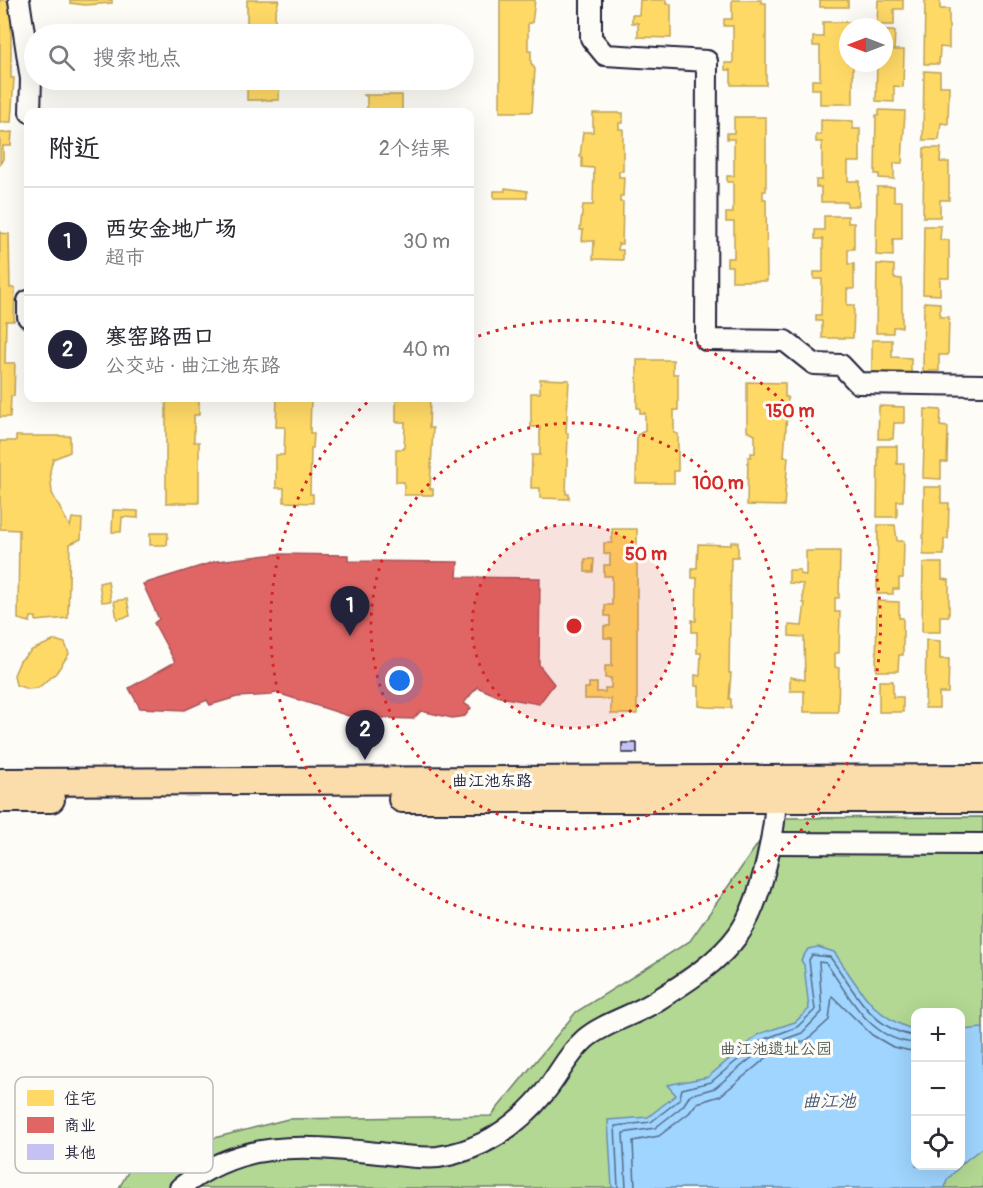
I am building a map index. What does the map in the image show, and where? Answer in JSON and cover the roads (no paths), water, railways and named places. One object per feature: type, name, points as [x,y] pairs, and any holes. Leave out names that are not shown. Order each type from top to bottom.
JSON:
[{"type":"main road","name":"曲江池东路","points":[[0,799],[776,790],[983,778]]},
{"type":"main road","name":"曲江池东路","points":[[0,782],[776,790],[983,799]]},
{"type":"street","points":[[19,0],[24,33]]},
{"type":"street","points":[[591,0],[591,38],[605,55],[707,61],[706,340],[785,341],[814,364],[841,365],[858,383],[983,385]]},
{"type":"street","points":[[30,108],[31,90]]},
{"type":"street","points":[[213,1168],[274,1148],[305,1146],[437,1157],[475,1148],[505,1131],[545,1092],[568,1055],[588,1036],[655,1002],[700,971],[727,948],[739,934],[750,912],[771,843],[776,790]]},
{"type":"street","points":[[771,843],[983,844]]},
{"type":"street","points":[[180,1188],[190,1179],[202,1173]]},
{"type":"water","name":"曲江池","points":[[818,947],[834,952],[859,989],[876,1009],[911,1028],[911,1170],[956,1170],[947,1180],[945,1188],[612,1188],[608,1120],[648,1117],[676,1095],[667,1085],[708,1077],[759,1034],[795,1022],[809,1009],[804,965],[801,960],[808,949]]},
{"type":"water","points":[[983,1028],[983,1147],[965,1161],[965,1062],[965,1030]]},
{"type":"place","name":"西安金地广场","points":[[350,636]]},
{"type":"place","name":"寒窑路西口","points":[[365,760]]},
{"type":"park label","name":"曲江池遗址公园","points":[[776,1049]]}]
